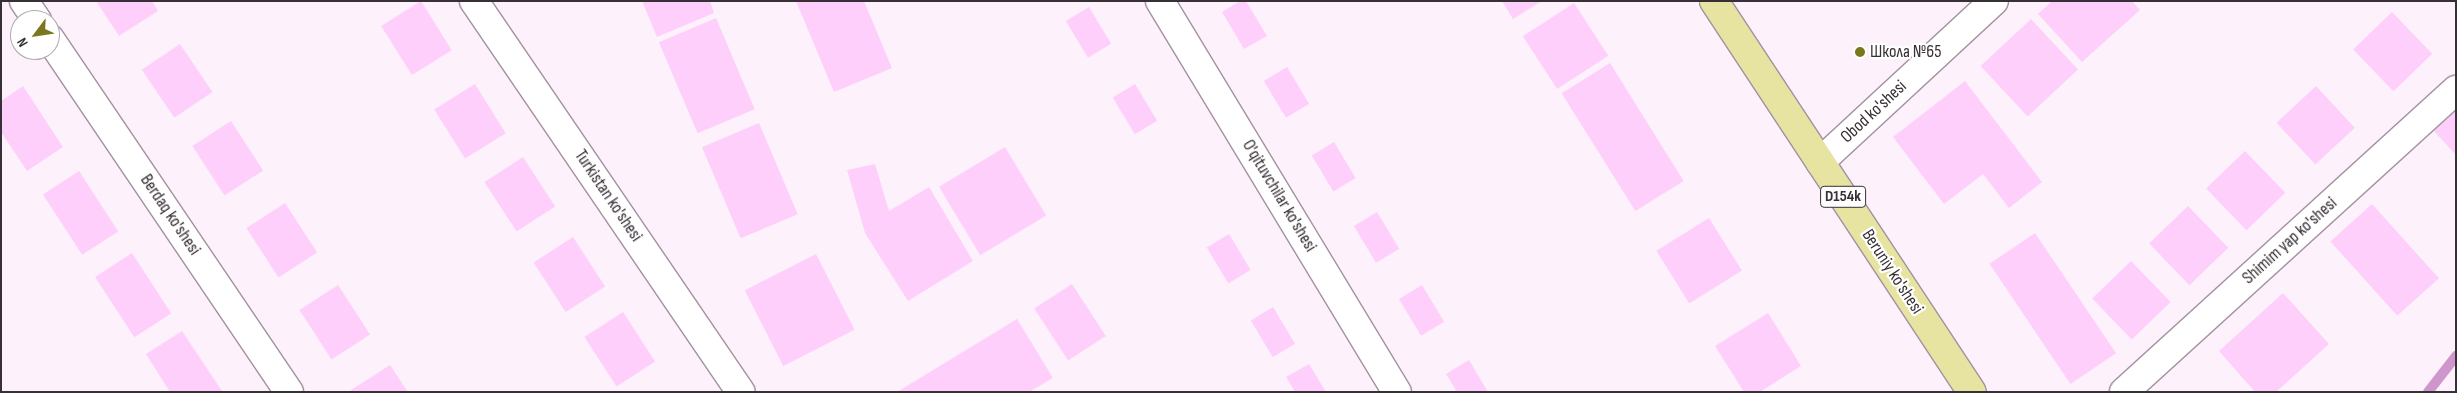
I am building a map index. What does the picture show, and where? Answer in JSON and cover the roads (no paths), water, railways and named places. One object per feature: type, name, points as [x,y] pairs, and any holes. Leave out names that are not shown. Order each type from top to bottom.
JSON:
[{"type":"main road","name":"Beruniy ko'shesi","points":[[1714,1],[1972,392]]},
{"type":"street","name":"Turkistan ko'shesi","points":[[474,1],[741,392]]},
{"type":"street","name":"O'qituvchilar ko'shesi","points":[[1160,1],[1397,392]]},
{"type":"street","name":"Obod ko'shesi","points":[[1820,162],[1994,1]]},
{"type":"street","name":"Berdaq ko'shesi","points":[[60,54],[289,392]]},
{"type":"street","name":"Shimim yap ko'shesi","points":[[2124,392],[2456,90]]},
{"type":"waterway","points":[[2428,392],[2456,356]]},
{"type":"place","name":"Школа №65","points":[[1860,52]]}]
